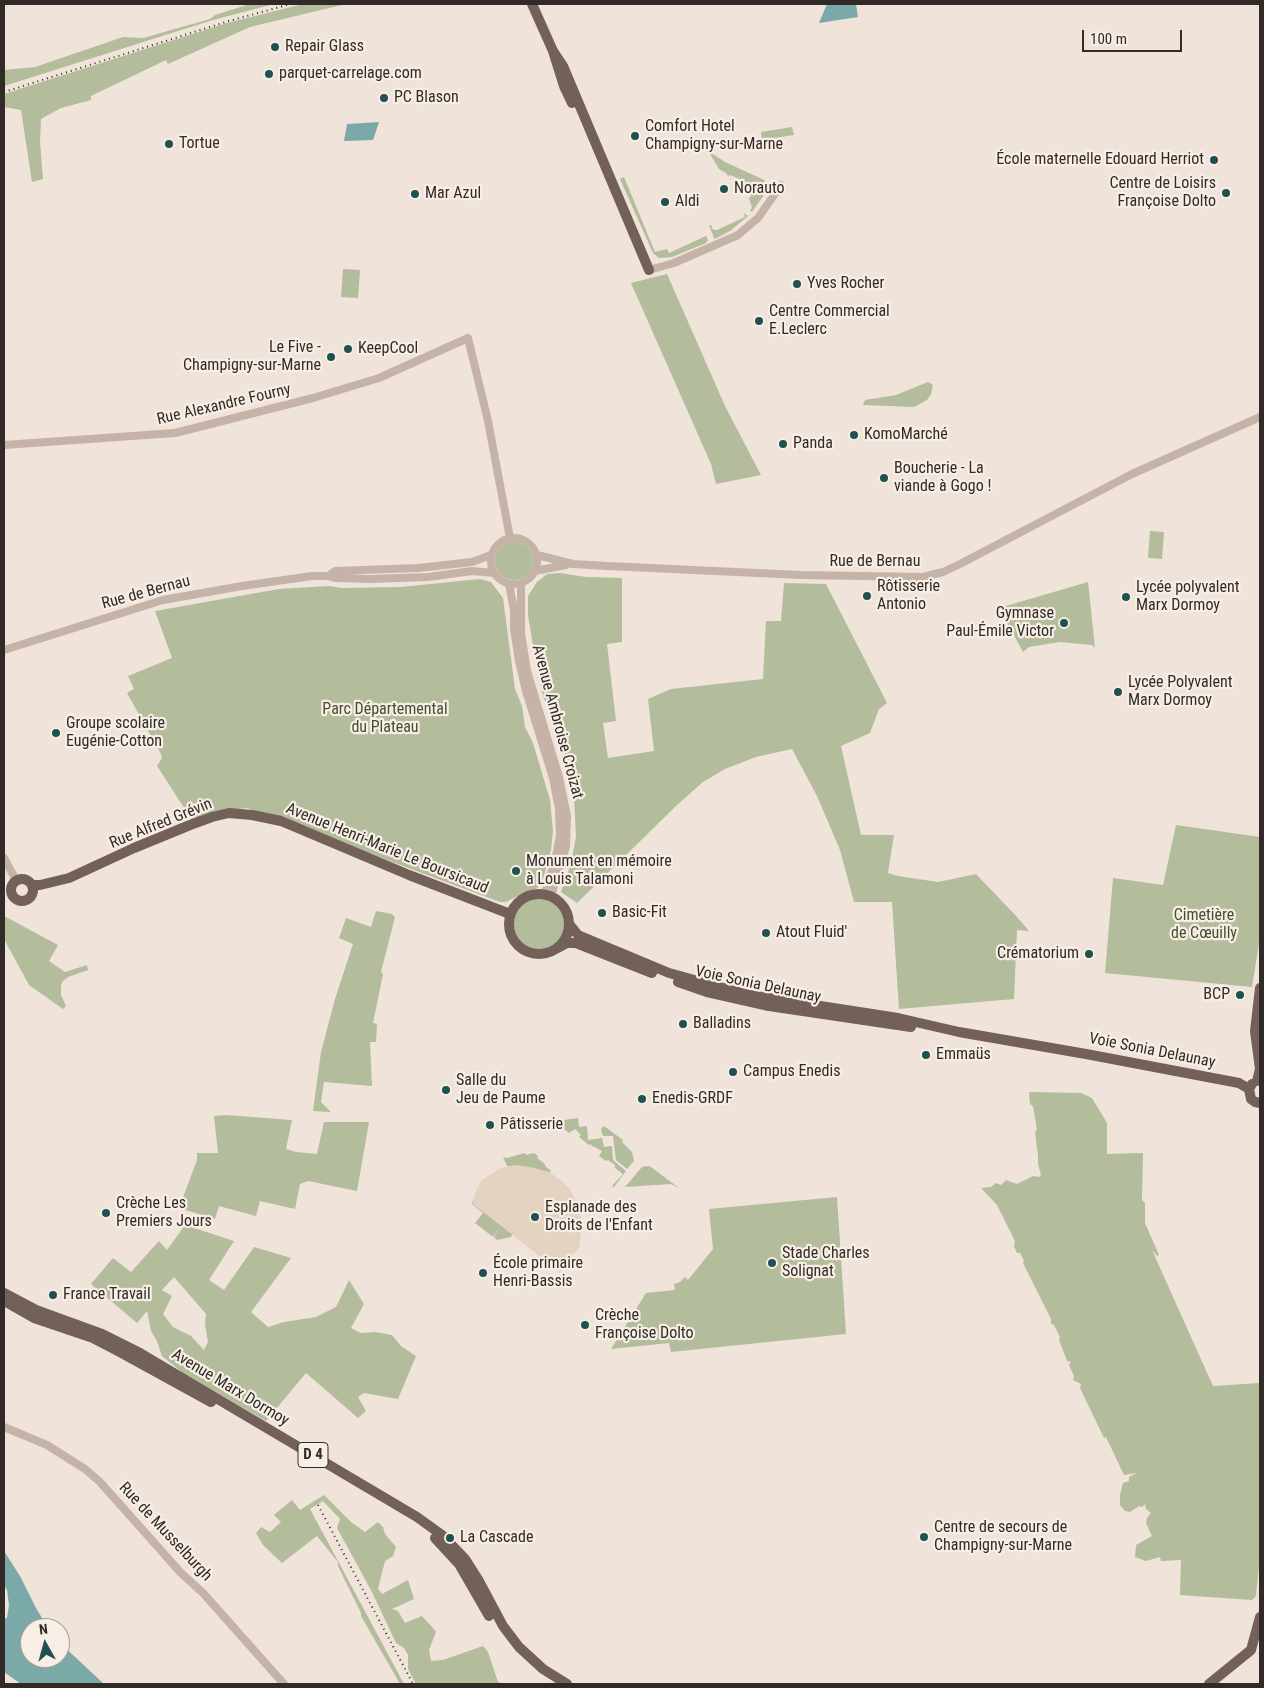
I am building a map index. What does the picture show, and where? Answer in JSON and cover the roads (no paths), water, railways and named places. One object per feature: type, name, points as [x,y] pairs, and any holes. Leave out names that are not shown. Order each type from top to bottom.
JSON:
[{"type":"main road","points":[[532,4],[553,51],[563,66],[567,84],[593,139],[649,270]]},
{"type":"main road","points":[[567,84],[593,139]]},
{"type":"main road","points":[[580,114],[587,138],[603,162]]},
{"type":"main road","name":"Rue Alfred Grévin","points":[[33,888],[62,886],[213,822],[252,815]]},
{"type":"main road","name":"Avenue Henri-Marie Le Boursicaud","points":[[252,815],[281,821],[409,875],[510,914]]},
{"type":"main road","name":"Rue Alfred Grévin","points":[[4,901],[11,890],[26,879],[33,888]]},
{"type":"main road","name":"Rue Alfred Grévin","points":[[11,890],[24,901],[30,898],[33,888]]},
{"type":"main road","points":[[532,894],[547,895],[560,902],[566,910],[570,925],[568,934],[558,948],[547,953],[537,954],[528,952],[520,948],[514,941],[508,923],[510,914],[515,905],[523,898],[532,894]]},
{"type":"main road","name":"Voie Sonia Delaunay","points":[[570,925],[576,934],[586,939],[669,973],[749,995],[898,1018],[959,1032],[1239,1083],[1249,1089]]},
{"type":"main road","name":"Voie Sonia Delaunay","points":[[558,948],[571,942],[584,945],[633,966],[701,990],[769,1006],[911,1027],[959,1032]]},
{"type":"main road","points":[[1260,988],[1259,1024],[1256,1031],[1260,1069],[1259,1082],[1254,1083],[1249,1089],[1251,1099],[1260,1103]]},
{"type":"main road","name":"Avenue Marx Dormoy","points":[[4,1293],[36,1310],[95,1331],[140,1353],[417,1517],[442,1535],[465,1559],[503,1626],[519,1648],[543,1669],[566,1684]]},
{"type":"main road","name":"Avenue Marx Dormoy","points":[[4,1301],[34,1318],[93,1338],[128,1355],[292,1448],[417,1523],[442,1544],[458,1564],[496,1628],[513,1649],[532,1668],[555,1684]]},
{"type":"main road","points":[[1209,1684],[1251,1650],[1260,1617]]},
{"type":"street","points":[[649,270],[674,263],[738,235],[758,218],[781,185]]},
{"type":"street","name":"Rue Alexandre Fourny","points":[[4,445],[175,433],[313,398],[379,378],[468,338],[488,424],[510,538]]},
{"type":"street","name":"Rue de Bernau","points":[[536,555],[573,564],[801,575],[923,577],[955,567],[1132,474],[1260,417]]},
{"type":"street","points":[[510,538],[524,540],[530,544],[536,555],[535,571],[527,580],[521,583],[509,584],[503,582],[494,574],[490,561],[491,555],[498,543],[510,538]]},
{"type":"street","name":"Rue de Bernau","points":[[328,576],[335,571],[418,568],[472,562],[491,555]]},
{"type":"street","name":"Rue de Bernau","points":[[535,571],[573,564]]},
{"type":"street","name":"Rue de Bernau","points":[[4,650],[163,600],[284,579],[328,576],[369,580],[428,577],[472,571],[494,574]]},
{"type":"street","name":"Avenue Ambroise Croizat","points":[[521,583],[521,633],[527,671],[559,777],[567,816],[566,847],[547,895]]},
{"type":"street","name":"Avenue Ambroise Croizat","points":[[509,584],[514,610],[514,629],[523,676],[553,778],[559,809],[560,835],[556,857],[546,890],[547,895]]},
{"type":"street","points":[[4,858],[11,890]]},
{"type":"street","name":"Rue de Musselburgh","points":[[4,1427],[47,1445],[85,1469],[100,1482],[284,1684]]},
{"type":"street","points":[[1251,1650],[1260,1643]]},
{"type":"water","points":[[827,4],[856,4],[858,17],[819,23]]},
{"type":"water","points":[[379,122],[373,140],[344,141],[347,124]]},
{"type":"water","points":[[4,1551],[20,1576],[42,1618],[20,1618],[20,1668],[70,1668],[70,1652],[104,1684],[21,1684],[4,1672],[4,1619],[7,1618],[9,1605],[7,1590],[4,1585]]},
{"type":"railway","points":[[4,92],[229,21],[291,4]]},
{"type":"railway","points":[[318,1505],[413,1684]]},
{"type":"place","name":"Repair Glass","points":[[275,47]]},
{"type":"place","name":"parquet-carrelage.com","points":[[269,74]]},
{"type":"place","name":"PC Blason","points":[[384,98]]},
{"type":"place","name":"Comfort Hotel Champigny-sur-Marne","points":[[635,136]]},
{"type":"place","name":"Tortue","points":[[169,144]]},
{"type":"place","name":"École maternelle Edouard Herriot","points":[[1214,160]]},
{"type":"place","name":"Norauto","points":[[724,189]]},
{"type":"place","name":"Centre de Loisirs Françoise Dolto","points":[[1226,193]]},
{"type":"place","name":"Mar Azul","points":[[415,194]]},
{"type":"place","name":"Aldi","points":[[665,202]]},
{"type":"place","name":"Yves Rocher","points":[[797,284]]},
{"type":"place","name":"Centre Commercial E.Leclerc","points":[[759,321]]},
{"type":"place","name":"KeepCool","points":[[348,349]]},
{"type":"place","name":"Le Five - Champigny-sur-Marne","points":[[331,357]]},
{"type":"place","name":"KomoMarché","points":[[854,435]]},
{"type":"place","name":"Panda","points":[[783,444]]},
{"type":"place","name":"Boucherie - La viande à Gogo !","points":[[884,478]]},
{"type":"place","name":"Rôtisserie Antonio","points":[[867,596]]},
{"type":"place","name":"Lycée polyvalent Marx Dormoy","points":[[1126,597]]},
{"type":"place","name":"Gymnase Paul-Émile Victor","points":[[1064,623]]},
{"type":"place","name":"Lycée Polyvalent Marx Dormoy","points":[[1118,692]]},
{"type":"place","name":"Groupe scolaire Eugénie-Cotton","points":[[56,733]]},
{"type":"place","name":"Monument en mémoire à Louis Talamoni","points":[[516,871]]},
{"type":"place","name":"Basic-Fit","points":[[602,913]]},
{"type":"place","name":"Atout Fluid'","points":[[766,933]]},
{"type":"place","name":"Crématorium","points":[[1089,954]]},
{"type":"place","name":"BCP","points":[[1240,995]]},
{"type":"place","name":"Balladins","points":[[683,1024]]},
{"type":"place","name":"Emmaüs","points":[[926,1055]]},
{"type":"place","name":"Campus Enedis","points":[[733,1072]]},
{"type":"place","name":"Salle du Jeu de Paume","points":[[446,1090]]},
{"type":"place","name":"Enedis-GRDF","points":[[642,1099]]},
{"type":"place","name":"Pâtisserie","points":[[490,1125]]},
{"type":"place","name":"Crèche Les Premiers Jours","points":[[106,1213]]},
{"type":"place","name":"Esplanade des Droits de l'Enfant","points":[[535,1217]]},
{"type":"place","name":"Stade Charles Solignat","points":[[772,1263]]},
{"type":"place","name":"École primaire Henri-Bassis","points":[[483,1273]]},
{"type":"place","name":"France Travail","points":[[53,1295]]},
{"type":"place","name":"Crèche Françoise Dolto","points":[[585,1325]]},
{"type":"place","name":"Centre de secours de Champigny-sur-Marne","points":[[924,1537]]},
{"type":"place","name":"La Cascade","points":[[450,1538]]},
{"type":"park label","name":"Parc Départemental du Plateau","points":[[385,719]]},
{"type":"park label","name":"Cimetière de Cœuilly","points":[[1204,925]]}]
